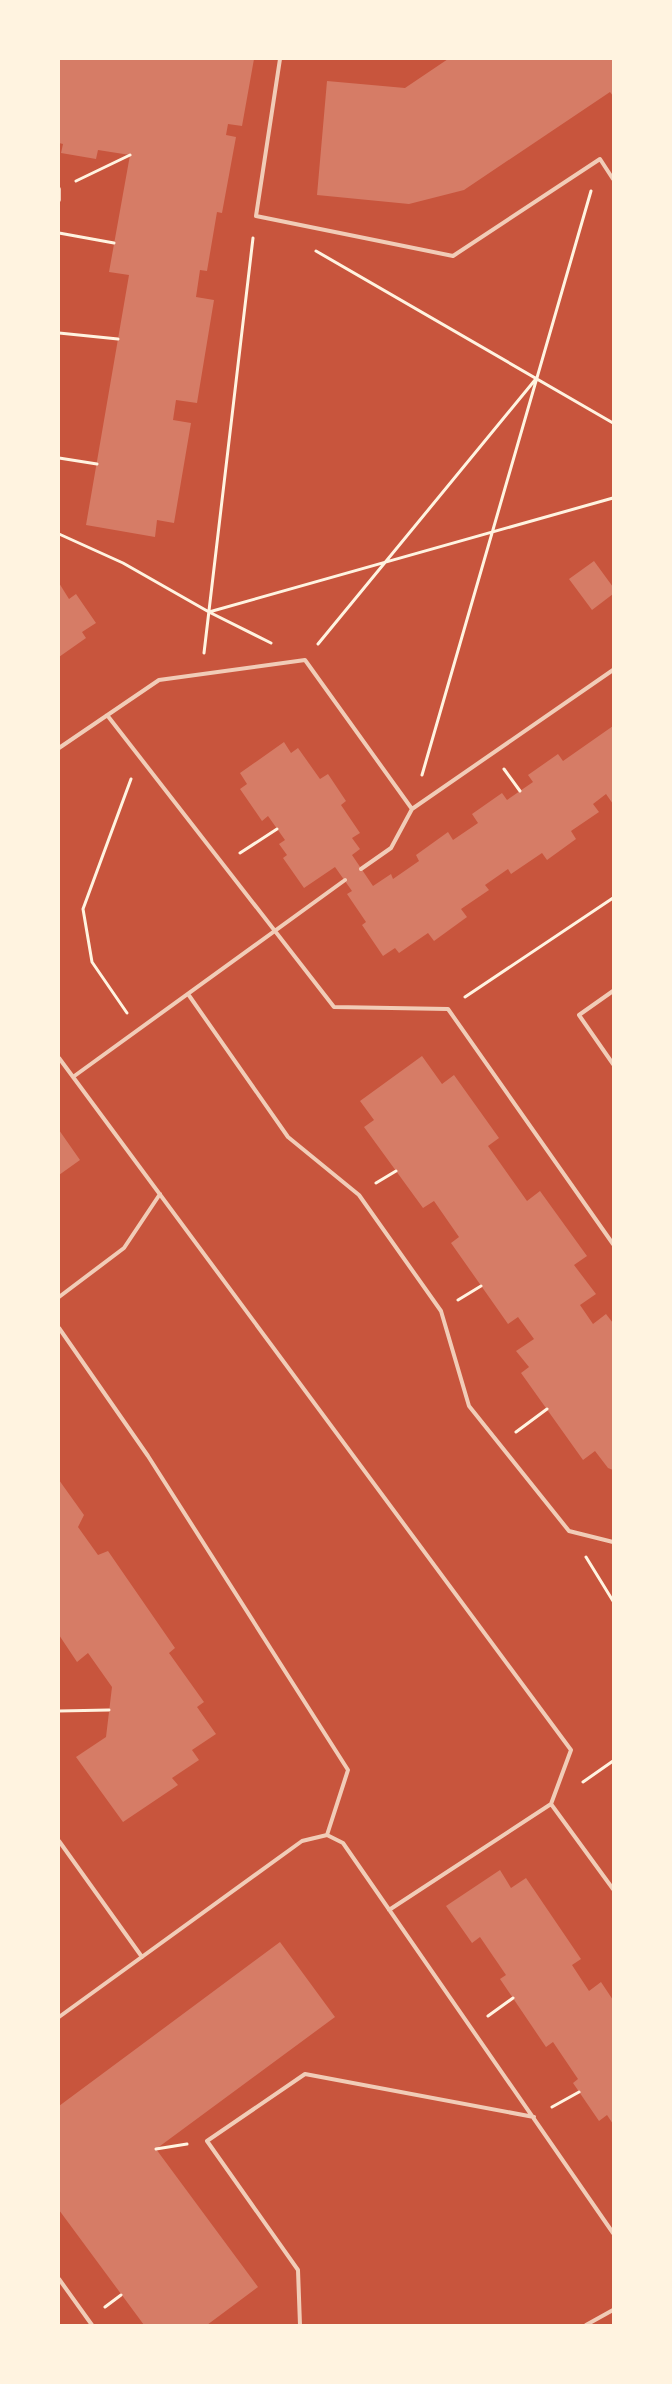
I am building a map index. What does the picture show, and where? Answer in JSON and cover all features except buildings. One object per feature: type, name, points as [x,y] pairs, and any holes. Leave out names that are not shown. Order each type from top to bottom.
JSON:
[{"type":"lane","points":[[280,59],[256,216],[453,256],[600,159],[613,179]]},
{"type":"lane","points":[[59,189],[59,200]]},
{"type":"lane","points":[[59,748],[159,680],[305,660],[412,808]]},
{"type":"lane","points":[[361,869],[391,848],[412,808],[613,670]]},
{"type":"lane","points":[[107,716],[334,1007],[448,1009],[613,1244]]},
{"type":"lane","points":[[73,1077],[344,880]]},
{"type":"lane","points":[[613,992],[579,1015],[613,1064]]},
{"type":"lane","points":[[188,994],[288,1137],[359,1195],[441,1312],[469,1406],[569,1531],[613,1542]]},
{"type":"lane","points":[[59,1058],[571,1750],[551,1804],[389,1910]]},
{"type":"lane","points":[[59,1297],[124,1248],[160,1194]]},
{"type":"lane","points":[[59,1328],[148,1456],[348,1770],[327,1835]]},
{"type":"lane","points":[[551,1804],[613,1889]]},
{"type":"lane","points":[[59,2017],[302,1841],[327,1835],[343,1843],[613,2233]]},
{"type":"lane","points":[[59,1841],[142,1957]]},
{"type":"lane","points":[[300,2325],[298,2270],[207,2141],[305,2074],[534,2118]]},
{"type":"lane","points":[[59,2279],[92,2325]]},
{"type":"lane","points":[[586,2325],[613,2310]]},
{"type":"path","points":[[59,189],[130,155]]},
{"type":"path","points":[[412,808],[600,159]]},
{"type":"path","points":[[202,674],[256,216]]},
{"type":"path","points":[[59,233],[114,243]]},
{"type":"path","points":[[316,251],[613,423]]},
{"type":"path","points":[[59,333],[118,339]]},
{"type":"path","points":[[305,660],[536,378]]},
{"type":"path","points":[[59,458],[96,464]]},
{"type":"path","points":[[209,612],[613,498]]},
{"type":"path","points":[[59,534],[123,563],[209,612],[272,644]]},
{"type":"path","points":[[138,1030],[92,962],[83,909],[140,757]]},
{"type":"path","points":[[222,864],[277,829]]},
{"type":"path","points":[[448,1009],[613,898]]},
{"type":"path","points":[[499,1444],[547,1409]]},
{"type":"path","points":[[569,1531],[613,1601]]},
{"type":"path","points":[[59,1711],[109,1710]]},
{"type":"path","points":[[471,2028],[512,1998]]},
{"type":"path","points":[[534,2118],[580,2092]]},
{"type":"path","points":[[156,2149],[207,2141]]}]
